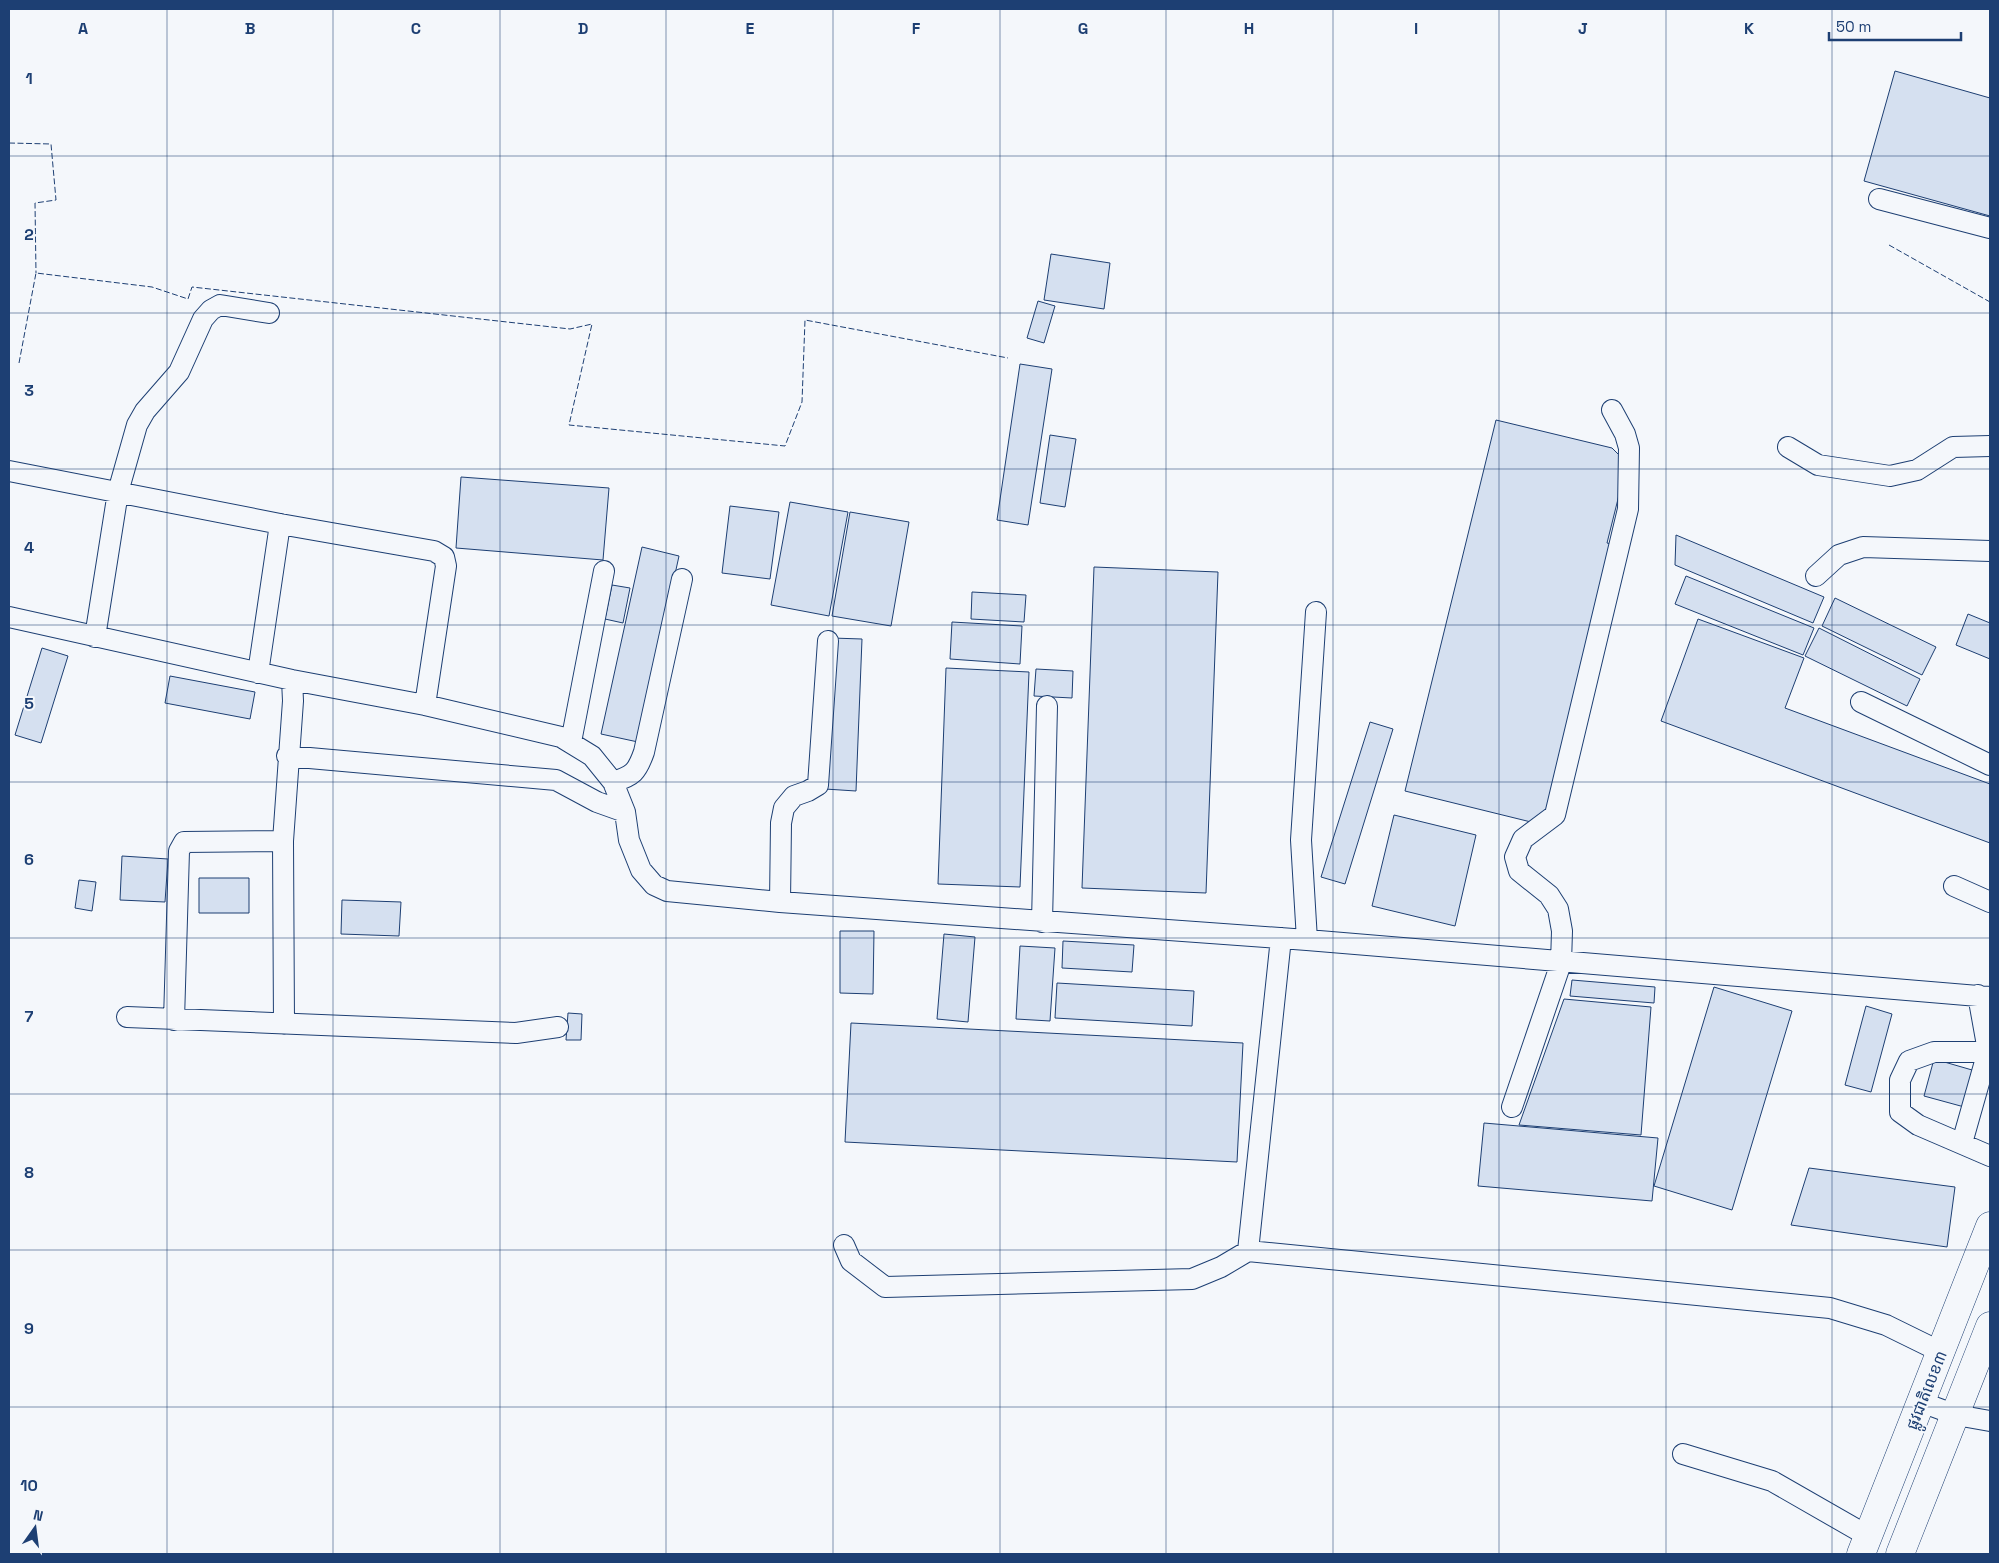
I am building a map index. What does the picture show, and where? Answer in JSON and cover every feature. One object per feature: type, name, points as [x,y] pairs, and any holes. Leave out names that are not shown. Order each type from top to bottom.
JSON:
[{"type":"highway","name":"ផ្លូវជាតិលេខ៣","points":[[1865,1545],[1990,1226]]},
{"type":"highway","points":[[1900,1554],[1990,1326]]},
{"type":"street","points":[[1879,199],[1990,228]]},
{"type":"street","points":[[95,637],[118,492],[137,425],[144,411],[179,372],[204,319],[211,310],[220,305],[269,313]]},
{"type":"street","points":[[1512,1107],[1561,963],[1562,931],[1558,909],[1549,895],[1519,871],[1515,857],[1523,839],[1555,814],[1628,509],[1629,448],[1625,434],[1612,410]]},
{"type":"street","points":[[1788,447],[1818,465],[1890,476],[1917,470],[1953,448],[1990,446]]},
{"type":"street","points":[[9,471],[280,524],[434,551],[444,557],[446,566],[425,705]]},
{"type":"street","points":[[258,673],[280,524]]},
{"type":"street","points":[[1816,576],[1839,555],[1863,547],[1990,551]]},
{"type":"street","points":[[570,742],[604,571]]},
{"type":"street","points":[[613,782],[627,778],[638,770],[644,752],[682,579]]},
{"type":"street","points":[[1306,940],[1301,840],[1316,612]]},
{"type":"street","points":[[9,617],[258,673],[425,705],[561,737],[592,756],[613,782],[625,812],[629,840],[641,870],[654,885],[667,891],[780,902],[1281,938],[1561,963],[1984,996],[1989,1052],[1962,1143]]},
{"type":"street","points":[[780,902],[781,823],[784,808],[794,796],[818,785],[828,641]]},
{"type":"street","points":[[284,1024],[284,841],[293,701],[292,680]]},
{"type":"street","points":[[1861,702],[1990,765]]},
{"type":"street","points":[[1042,922],[1047,706]]},
{"type":"street","points":[[288,756],[556,780],[597,802],[625,812]]},
{"type":"street","points":[[174,1020],[179,852],[184,842],[192,840],[284,841]]},
{"type":"street","points":[[1954,886],[1990,902]]},
{"type":"street","points":[[1248,1250],[1281,938]]},
{"type":"street","points":[[128,1017],[516,1033],[558,1027]]},
{"type":"street","points":[[1989,1052],[1934,1052],[1909,1062],[1900,1080],[1900,1112],[1918,1126],[1990,1156]]},
{"type":"street","points":[[844,1245],[851,1261],[885,1287],[1192,1279],[1222,1267],[1248,1250],[1830,1308],[1886,1325],[1941,1352]]},
{"type":"street","points":[[1921,1402],[1956,1415],[1990,1421]]},
{"type":"street","points":[[1683,1454],[1772,1481],[1865,1545]]},
{"type":"building","points":[[1895,71],[1990,98],[1990,216],[1864,181]]},
{"type":"building","points":[[1051,254],[1110,263],[1104,309],[1044,300]]},
{"type":"building","points":[[1038,301],[1055,306],[1044,343],[1027,338]]},
{"type":"building","points":[[1020,364],[1052,369],[1028,525],[997,520]]},
{"type":"building","points":[[1496,420],[1612,448],[1627,463],[1607,543],[1616,545],[1550,812],[1535,823],[1405,791]]},
{"type":"building","points":[[1050,435],[1076,439],[1065,507],[1040,503]]},
{"type":"building","points":[[461,477],[609,488],[603,560],[456,548]]},
{"type":"building","points":[[790,502],[848,512],[829,616],[771,605]]},
{"type":"building","points":[[730,506],[779,512],[770,579],[722,573]]},
{"type":"building","points":[[850,512],[909,522],[891,626],[832,616]]},
{"type":"building","points":[[1676,535],[1824,597],[1813,623],[1675,565]]},
{"type":"building","points":[[642,547],[679,556],[638,742],[601,734]]},
{"type":"building","points":[[1094,567],[1218,572],[1206,893],[1082,888]]},
{"type":"building","points":[[1686,576],[1814,628],[1803,655],[1675,604]]},
{"type":"building","points":[[612,585],[630,588],[623,623],[605,619]]},
{"type":"building","points":[[972,592],[1026,595],[1024,622],[971,619]]},
{"type":"building","points":[[1835,598],[1936,647],[1922,675],[1822,626]]},
{"type":"building","points":[[1968,614],[1990,623],[1990,659],[1956,645]]},
{"type":"building","points":[[1698,619],[1804,658],[1785,708],[1990,784],[1990,843],[1661,721]]},
{"type":"building","points":[[952,622],[1022,626],[1020,664],[950,659]]},
{"type":"building","points":[[1819,628],[1920,679],[1907,706],[1805,656]]},
{"type":"building","points":[[832,638],[862,639],[856,791],[825,789]]},
{"type":"building","points":[[42,648],[68,656],[41,743],[15,735]]},
{"type":"building","points":[[946,668],[1029,672],[1020,887],[938,884]]},
{"type":"building","points":[[1036,669],[1073,671],[1072,698],[1034,696]]},
{"type":"building","points":[[170,676],[255,692],[250,719],[165,703]]},
{"type":"building","points":[[1370,722],[1393,729],[1345,884],[1321,877]]},
{"type":"building","points":[[1394,815],[1476,835],[1455,926],[1372,906]]},
{"type":"building","points":[[122,856],[168,859],[165,902],[120,900]]},
{"type":"building","points":[[199,878],[249,878],[249,913],[199,913]]},
{"type":"building","points":[[79,880],[96,882],[92,911],[75,908]]},
{"type":"building","points":[[342,900],[401,902],[399,936],[341,934]]},
{"type":"building","points":[[840,931],[874,931],[873,994],[840,993]]},
{"type":"building","points":[[944,934],[975,937],[968,1022],[937,1019]]},
{"type":"building","points":[[1063,941],[1134,945],[1132,972],[1062,968]]},
{"type":"building","points":[[1020,946],[1055,948],[1050,1021],[1016,1019]]},
{"type":"building","points":[[1572,980],[1655,987],[1654,1003],[1570,996]]},
{"type":"building","points":[[1057,983],[1194,991],[1192,1026],[1055,1018]]},
{"type":"building","points":[[1714,987],[1792,1011],[1732,1210],[1654,1186]]},
{"type":"building","points":[[1564,999],[1651,1007],[1641,1135],[1519,1125]]},
{"type":"building","points":[[1866,1006],[1892,1014],[1871,1092],[1845,1085]]},
{"type":"building","points":[[568,1013],[582,1014],[581,1040],[566,1040]]},
{"type":"building","points":[[851,1023],[1243,1043],[1237,1162],[845,1142]]},
{"type":"building","points":[[1934,1059],[1979,1072],[1968,1108],[1924,1096]]},
{"type":"building","points":[[1484,1123],[1658,1138],[1652,1201],[1478,1186]]},
{"type":"building","points":[[1809,1168],[1955,1187],[1947,1247],[1791,1225]]},
{"type":"fence","points":[[9,143],[51,144],[56,200],[35,203],[36,273]]},
{"type":"fence","points":[[1889,245],[1990,302]]},
{"type":"fence","points":[[19,363],[36,273],[152,287],[188,299],[192,287],[570,329],[592,324],[569,425],[785,446],[802,402],[805,320],[1008,358]]}]
